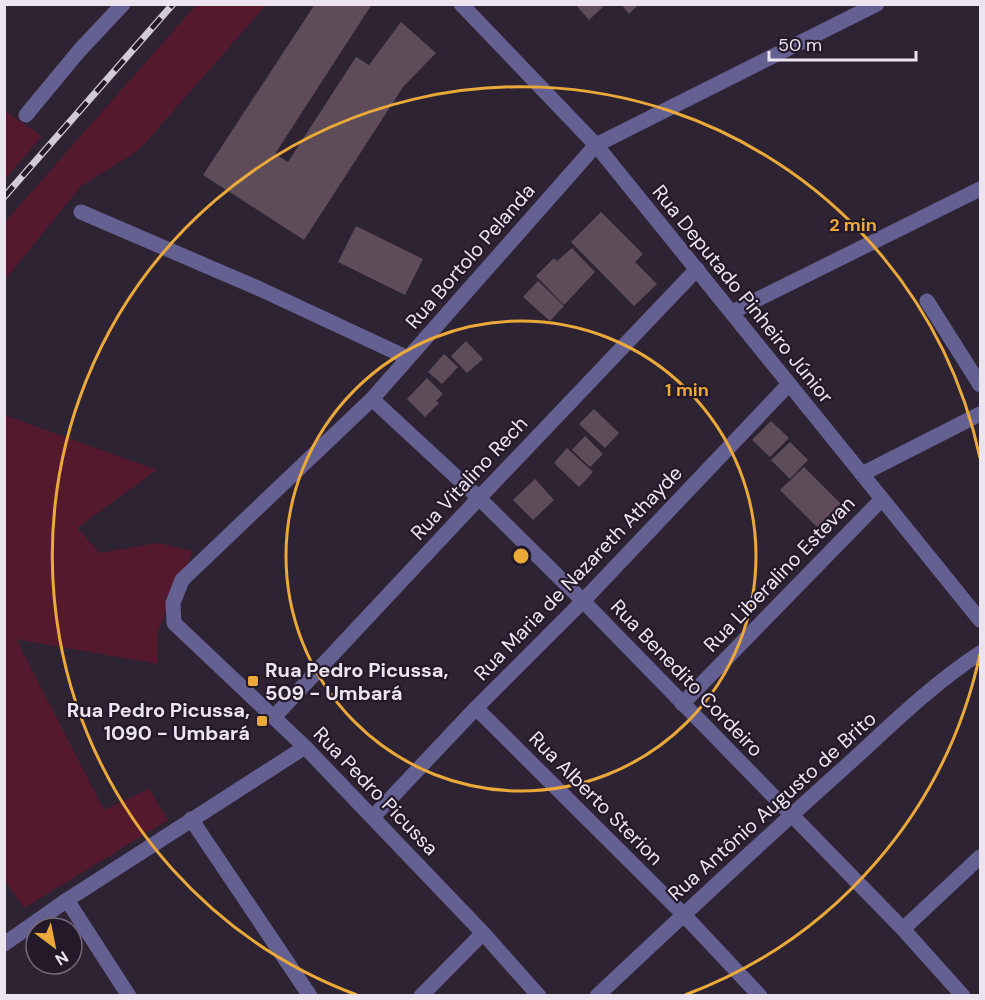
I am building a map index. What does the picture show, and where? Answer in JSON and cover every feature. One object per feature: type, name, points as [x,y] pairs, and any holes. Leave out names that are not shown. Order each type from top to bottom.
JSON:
[{"type":"street","points":[[26,115],[79,51],[123,4]]},
{"type":"street","name":"Rua Deputado Pinheiro Júnior","points":[[460,4],[596,145],[981,620]]},
{"type":"street","name":"Rua Bortolo Pelanda","points":[[174,623],[173,603],[182,580],[372,399],[596,145],[877,4]]},
{"type":"street","points":[[732,312],[981,189]]},
{"type":"street","points":[[81,212],[260,289],[408,358]]},
{"type":"street","name":"Rua Vitalino Rech","points":[[274,717],[697,269]]},
{"type":"street","points":[[927,301],[981,385]]},
{"type":"street","name":"Rua Maria de Nazareth Athayde","points":[[373,817],[789,384]]},
{"type":"street","name":"Rua Benedito Cordeiro","points":[[372,399],[479,498],[583,601],[903,929],[963,996]]},
{"type":"street","points":[[862,474],[981,414]]},
{"type":"street","name":"Rua Liberalino Estevan","points":[[682,704],[882,499]]},
{"type":"street","name":"Rua Pedro Picussa","points":[[174,623],[305,747],[483,933],[538,996]]},
{"type":"street","name":"Rua Antônio Augusto de Brito","points":[[597,996],[792,814],[956,669],[981,653]]},
{"type":"street","name":"Rua Alberto Sterion","points":[[476,708],[684,915],[760,996]]},
{"type":"street","points":[[4,944],[67,900],[305,747]]},
{"type":"street","points":[[191,819],[310,996]]},
{"type":"street","points":[[903,929],[981,856]]},
{"type":"street","points":[[67,900],[129,996]]},
{"type":"street","points":[[421,996],[483,933]]},
{"type":"shaded area","points":[[197,4],[266,5],[139,150],[81,186],[5,280],[5,222]]},
{"type":"shaded area","points":[[5,111],[42,136],[5,179]]},
{"type":"shaded area","points":[[4,415],[157,470],[77,528],[100,553],[158,543],[193,551],[158,630],[158,664],[16,639],[104,810],[149,789],[168,820],[24,908],[4,879]]},
{"type":"building","points":[[315,4],[372,4],[275,154],[288,162],[356,57],[369,65],[401,22],[436,53],[403,87],[304,240],[203,175]]},
{"type":"building","points":[[575,4],[606,4],[589,20]]},
{"type":"building","points":[[621,4],[639,4],[629,14]]},
{"type":"building","points":[[601,212],[643,254],[635,262],[657,284],[634,306],[571,242]]},
{"type":"building","points":[[356,226],[423,259],[405,295],[338,262]]},
{"type":"building","points":[[572,248],[595,272],[564,305],[536,276],[554,258],[557,261]]},
{"type":"building","points":[[538,281],[564,306],[550,321],[523,297]]},
{"type":"building","points":[[466,341],[483,359],[467,373],[451,356]]},
{"type":"building","points":[[444,354],[458,367],[442,384],[428,372]]},
{"type":"building","points":[[427,378],[443,394],[436,401],[439,403],[425,417],[407,399]]},
{"type":"building","points":[[594,409],[619,433],[605,448],[579,424]]},
{"type":"building","points":[[771,421],[789,438],[770,457],[752,440]]},
{"type":"building","points":[[585,436],[603,454],[590,467],[572,450]]},
{"type":"building","points":[[790,442],[808,460],[790,479],[771,460]]},
{"type":"building","points":[[567,448],[593,472],[579,487],[554,463]]},
{"type":"building","points":[[804,467],[841,504],[817,527],[780,490]]},
{"type":"building","points":[[535,479],[554,500],[533,520],[513,500]]},
{"type":"railway","points":[[4,197],[173,4]]},
{"type":"place","name":"Rua Pedro Picussa, 509 - Umbará","points":[[253,681]]},
{"type":"place","name":"Rua Pedro Picussa, 1090 - Umbará","points":[[262,721]]}]
